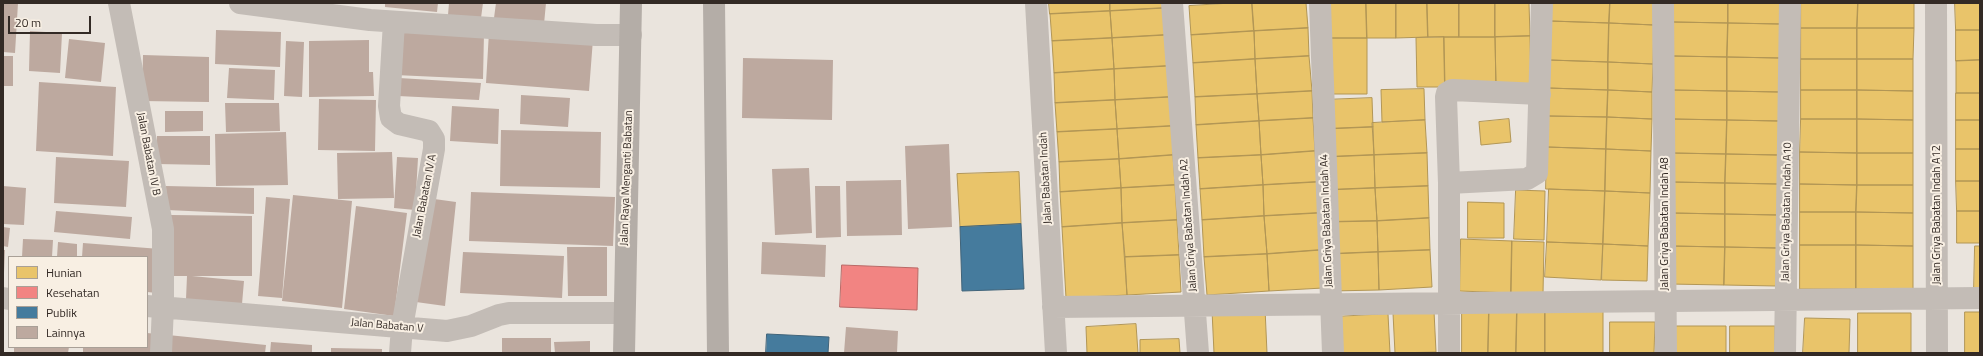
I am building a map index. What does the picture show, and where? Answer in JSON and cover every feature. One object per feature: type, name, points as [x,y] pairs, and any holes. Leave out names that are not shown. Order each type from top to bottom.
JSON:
[{"type":"main road","name":"Jalan Raya Menganti Babatan","points":[[624,353],[631,3]]},
{"type":"main road","points":[[714,3],[718,353]]},
{"type":"street","name":"Jalan Babatan IV B","points":[[119,3],[163,229],[155,306],[161,353]]},
{"type":"street","points":[[240,3],[370,12],[394,22],[631,35]]},
{"type":"street","name":"Jalan Babatan Indah","points":[[1036,3],[1056,353]]},
{"type":"street","name":"Jalan Griya Babatan Indah A2","points":[[1053,306],[1195,305],[1172,3]]},
{"type":"street","name":"Jalan Griya Babatan Indah A4","points":[[1195,305],[1330,304],[1320,3]]},
{"type":"street","points":[[1449,183],[1527,179],[1537,173],[1542,3]]},
{"type":"street","name":"Jalan Griya Babatan Indah A8","points":[[1330,304],[1666,301],[1664,3]]},
{"type":"street","name":"Jalan Griya Babatan Indah A10","points":[[1785,353],[1790,3]]},
{"type":"street","name":"Jalan Griya Babatan Indah A12","points":[[1785,300],[1937,299],[1936,3]]},
{"type":"street","name":"Jalan Babatan IV A","points":[[394,22],[389,106],[391,118],[399,124],[429,131],[434,139],[434,149],[402,327]]},
{"type":"street","points":[[1450,353],[1447,93],[1452,90],[1540,94]]},
{"type":"street","points":[[1937,353],[1937,299],[1980,298]]},
{"type":"street","points":[[1666,353],[1666,301],[1785,300]]},
{"type":"street","points":[[1330,304],[1334,353]]},
{"type":"street","points":[[1195,305],[1198,353]]},
{"type":"street","name":"Jalan Babatan V","points":[[155,306],[447,331],[471,326],[499,315],[509,313],[624,313]]},
{"type":"street","points":[[400,353],[402,327]]},
{"type":"building: Hunian","points":[[1049,3],[1110,3],[1110,11],[1050,14]]},
{"type":"building: Hunian","points":[[1110,3],[1165,3],[1165,8],[1110,11]]},
{"type":"building: Hunian","points":[[1252,3],[1254,31],[1191,35],[1189,6]]},
{"type":"building: Hunian","points":[[1252,3],[1306,3],[1308,28],[1254,31]]},
{"type":"building: Hunian","points":[[1330,3],[1366,3],[1367,38],[1330,38]]},
{"type":"building: Hunian","points":[[1366,3],[1396,3],[1396,38],[1367,38]]},
{"type":"building: Hunian","points":[[1396,3],[1427,3],[1428,37],[1396,38]]},
{"type":"building: Hunian","points":[[1427,3],[1459,3],[1459,37],[1428,37]]},
{"type":"building: Hunian","points":[[1459,3],[1495,3],[1495,37],[1459,37]]},
{"type":"building: Hunian","points":[[1495,3],[1529,3],[1530,36],[1495,37]]},
{"type":"building: Hunian","points":[[1551,3],[1610,3],[1609,23],[1550,21]]},
{"type":"building: Hunian","points":[[1610,3],[1655,3],[1654,25],[1609,23]]},
{"type":"building: Hunian","points":[[1674,3],[1728,3],[1728,23],[1673,22]]},
{"type":"building: Hunian","points":[[1728,3],[1781,3],[1780,24],[1728,23]]},
{"type":"building: Hunian","points":[[1801,3],[1858,3],[1857,28],[1801,28]]},
{"type":"building: Hunian","points":[[1858,3],[1914,3],[1914,28],[1857,28]]},
{"type":"building: Hunian","points":[[1955,3],[1980,3],[1980,30],[1956,30]]},
{"type":"building: Hunian","points":[[1165,8],[1166,35],[1112,38],[1110,11]]},
{"type":"building: Hunian","points":[[1110,11],[1112,38],[1052,41],[1050,14]]},
{"type":"building: Hunian","points":[[1550,21],[1609,23],[1608,62],[1549,60]]},
{"type":"building: Hunian","points":[[1673,22],[1728,23],[1727,57],[1673,56]]},
{"type":"building: Hunian","points":[[1609,23],[1654,25],[1653,64],[1608,62]]},
{"type":"building: Hunian","points":[[1728,23],[1780,24],[1780,58],[1727,57]]},
{"type":"building: Hunian","points":[[1308,28],[1309,56],[1255,59],[1254,31]]},
{"type":"building: Hunian","points":[[1801,28],[1857,28],[1857,59],[1801,59]]},
{"type":"building: Hunian","points":[[1857,28],[1914,28],[1913,59],[1857,59]]},
{"type":"building: Hunian","points":[[1956,30],[1980,30],[1980,60],[1956,61]]},
{"type":"building: Hunian","points":[[1254,31],[1255,59],[1193,63],[1191,35]]},
{"type":"building: Hunian","points":[[1166,35],[1168,66],[1114,69],[1112,38]]},
{"type":"building: Hunian","points":[[1530,36],[1531,86],[1496,87],[1495,37]]},
{"type":"building: Hunian","points":[[1444,37],[1495,37],[1496,87],[1445,87]]},
{"type":"building: Hunian","points":[[1444,37],[1445,87],[1417,87],[1416,38]]},
{"type":"building: Hunian","points":[[1112,38],[1114,69],[1054,73],[1052,41]]},
{"type":"building: Hunian","points":[[1330,38],[1367,38],[1367,94],[1331,94]]},
{"type":"building: Hunian","points":[[1309,56],[1312,91],[1257,94],[1255,59]]},
{"type":"building: Hunian","points":[[1673,56],[1727,57],[1727,91],[1672,90]]},
{"type":"building: Hunian","points":[[1727,57],[1780,58],[1779,92],[1727,91]]},
{"type":"building: Hunian","points":[[1255,59],[1257,94],[1195,97],[1193,63]]},
{"type":"building: Hunian","points":[[1801,59],[1857,59],[1857,90],[1801,90]]},
{"type":"building: Hunian","points":[[1857,59],[1913,59],[1913,91],[1857,90]]},
{"type":"building: Hunian","points":[[1549,60],[1608,62],[1608,90],[1548,88]]},
{"type":"building: Hunian","points":[[1980,60],[1980,93],[1956,93],[1956,61]]},
{"type":"building: Hunian","points":[[1608,62],[1653,64],[1652,92],[1608,90]]},
{"type":"building: Hunian","points":[[1168,66],[1170,97],[1115,100],[1114,69]]},
{"type":"building: Hunian","points":[[1114,69],[1115,100],[1055,103],[1054,73]]},
{"type":"building: Hunian","points":[[1548,88],[1608,90],[1607,117],[1548,116]]},
{"type":"building: Hunian","points":[[1424,89],[1425,120],[1382,122],[1381,90]]},
{"type":"building: Hunian","points":[[1608,90],[1652,92],[1652,119],[1607,117]]},
{"type":"building: Hunian","points":[[1672,90],[1727,91],[1727,120],[1672,119]]},
{"type":"building: Hunian","points":[[1801,90],[1857,90],[1857,119],[1801,119]]},
{"type":"building: Hunian","points":[[1857,90],[1913,91],[1913,120],[1857,119]]},
{"type":"building: Hunian","points":[[1312,91],[1313,118],[1259,121],[1257,94]]},
{"type":"building: Hunian","points":[[1727,91],[1779,92],[1779,121],[1727,120]]},
{"type":"building: Hunian","points":[[1956,93],[1980,93],[1980,120],[1956,120]]},
{"type":"building: Hunian","points":[[1257,94],[1259,121],[1196,125],[1195,97]]},
{"type":"building: Hunian","points":[[1170,97],[1172,126],[1117,129],[1115,100]]},
{"type":"building: Hunian","points":[[1372,98],[1373,127],[1325,129],[1323,100]]},
{"type":"building: Hunian","points":[[1115,100],[1117,129],[1057,132],[1055,103]]},
{"type":"building: Hunian","points":[[1548,116],[1607,117],[1606,149],[1547,147]]},
{"type":"building: Hunian","points":[[1607,117],[1652,119],[1651,151],[1606,149]]},
{"type":"building: Hunian","points":[[1313,118],[1315,151],[1261,155],[1259,121]]},
{"type":"building: Hunian","points":[[1509,119],[1511,142],[1481,145],[1479,122]]},
{"type":"building: Hunian","points":[[1672,119],[1727,120],[1726,154],[1671,153]]},
{"type":"building: Hunian","points":[[1801,119],[1857,119],[1857,153],[1800,152]]},
{"type":"building: Hunian","points":[[1857,119],[1913,120],[1913,153],[1857,153]]},
{"type":"building: Hunian","points":[[1425,120],[1427,153],[1374,155],[1372,123]]},
{"type":"building: Hunian","points":[[1727,120],[1779,121],[1778,155],[1726,154]]},
{"type":"building: Hunian","points":[[1956,120],[1980,120],[1980,149],[1956,149]]},
{"type":"building: Hunian","points":[[1259,121],[1261,155],[1198,158],[1196,125]]},
{"type":"building: Hunian","points":[[1172,126],[1173,155],[1119,159],[1117,129]]},
{"type":"building: Hunian","points":[[1373,127],[1374,155],[1326,157],[1325,129]]},
{"type":"building: Hunian","points":[[1117,129],[1119,159],[1059,162],[1057,132]]},
{"type":"building: Hunian","points":[[1547,147],[1606,149],[1605,191],[1546,189]]},
{"type":"building: Hunian","points":[[1606,149],[1651,151],[1650,193],[1605,191]]},
{"type":"building: Hunian","points":[[1956,149],[1980,149],[1980,181],[1956,181]]},
{"type":"building: Hunian","points":[[1315,151],[1317,182],[1263,185],[1261,155]]},
{"type":"building: Hunian","points":[[1800,152],[1857,153],[1857,185],[1800,184]]},
{"type":"building: Hunian","points":[[1427,153],[1428,186],[1375,188],[1374,155]]},
{"type":"building: Hunian","points":[[1671,153],[1726,154],[1725,183],[1671,182]]},
{"type":"building: Hunian","points":[[1857,153],[1913,153],[1913,185],[1857,185]]},
{"type":"building: Hunian","points":[[1726,154],[1778,155],[1778,184],[1725,183]]},
{"type":"building: Hunian","points":[[1173,155],[1175,185],[1121,188],[1119,159]]},
{"type":"building: Hunian","points":[[1261,155],[1263,185],[1200,189],[1198,158]]},
{"type":"building: Hunian","points":[[1374,155],[1375,188],[1327,190],[1326,157]]},
{"type":"building: Hunian","points":[[1119,159],[1121,188],[1060,192],[1059,162]]},
{"type":"building: Hunian","points":[[1019,172],[1021,224],[960,227],[957,174]]},
{"type":"building: Hunian","points":[[1956,181],[1980,181],[1980,211],[1957,211]]},
{"type":"building: Hunian","points":[[1317,182],[1319,213],[1264,216],[1263,185]]},
{"type":"building: Hunian","points":[[1671,182],[1725,183],[1725,214],[1671,213]]},
{"type":"building: Hunian","points":[[1725,183],[1778,184],[1778,215],[1725,214]]},
{"type":"building: Hunian","points":[[1800,184],[1857,185],[1856,212],[1800,212]]},
{"type":"building: Hunian","points":[[1175,185],[1177,220],[1122,223],[1121,188]]},
{"type":"building: Hunian","points":[[1263,185],[1264,216],[1202,220],[1200,189]]},
{"type":"building: Hunian","points":[[1857,185],[1913,185],[1913,213],[1856,212]]},
{"type":"building: Hunian","points":[[1428,186],[1429,218],[1377,221],[1375,188]]},
{"type":"building: Hunian","points":[[1121,188],[1122,223],[1062,227],[1060,192]]},
{"type":"building: Hunian","points":[[1375,188],[1377,221],[1328,222],[1327,190]]},
{"type":"building: Hunian","points":[[1549,189],[1605,191],[1603,244],[1547,242]]},
{"type":"building: Hunian","points":[[1516,190],[1545,191],[1544,240],[1514,239]]},
{"type":"building: Hunian","points":[[1605,191],[1650,193],[1648,246],[1603,244]]},
{"type":"building: Hunian","points":[[1468,202],[1504,203],[1504,238],[1468,238]]},
{"type":"building: Hunian","points":[[1957,211],[1980,211],[1980,243],[1957,243]]},
{"type":"building: Hunian","points":[[1800,212],[1856,212],[1856,245],[1800,245]]},
{"type":"building: Hunian","points":[[1856,212],[1913,213],[1913,246],[1856,245]]},
{"type":"building: Hunian","points":[[1319,213],[1321,250],[1267,254],[1264,216]]},
{"type":"building: Hunian","points":[[1671,213],[1725,214],[1725,247],[1670,246]]},
{"type":"building: Hunian","points":[[1725,214],[1778,215],[1777,248],[1725,247]]},
{"type":"building: Hunian","points":[[1264,216],[1267,254],[1204,257],[1202,220]]},
{"type":"building: Hunian","points":[[1429,218],[1430,250],[1378,252],[1377,221]]},
{"type":"building: Hunian","points":[[1177,220],[1179,255],[1125,257],[1122,223]]},
{"type":"building: Hunian","points":[[1377,221],[1378,252],[1330,254],[1328,222]]},
{"type":"building: Hunian","points":[[1122,223],[1127,295],[1066,298],[1062,227]]},
{"type":"building: Hunian","points":[[1461,239],[1512,241],[1511,293],[1460,291]]},
{"type":"building: Hunian","points":[[1512,241],[1544,242],[1543,294],[1511,293]]},
{"type":"building: Hunian","points":[[1547,242],[1603,244],[1601,280],[1545,277]]},
{"type":"building: Hunian","points":[[1603,244],[1648,246],[1647,281],[1602,280]]},
{"type":"building: Hunian","points":[[1800,245],[1856,245],[1856,289],[1800,289]]},
{"type":"building: Hunian","points":[[1856,245],[1913,246],[1913,289],[1856,289]]},
{"type":"building: Hunian","points":[[1670,246],[1725,247],[1724,285],[1669,284]]},
{"type":"building: Hunian","points":[[1975,246],[1980,246],[1980,290],[1974,290]]},
{"type":"building: Hunian","points":[[1725,247],[1777,248],[1776,286],[1724,285]]},
{"type":"building: Hunian","points":[[1321,250],[1323,288],[1269,291],[1267,254]]},
{"type":"building: Hunian","points":[[1430,250],[1432,287],[1379,290],[1378,252]]},
{"type":"building: Hunian","points":[[1378,252],[1379,290],[1331,291],[1330,254]]},
{"type":"building: Hunian","points":[[1267,254],[1269,291],[1207,295],[1204,257]]},
{"type":"building: Hunian","points":[[1179,255],[1181,292],[1127,295],[1125,257]]},
{"type":"building: Hunian","points":[[1265,308],[1267,353],[1214,353],[1212,310]]},
{"type":"building: Hunian","points":[[1462,310],[1489,311],[1488,353],[1462,353]]},
{"type":"building: Hunian","points":[[1434,311],[1436,352],[1395,353],[1393,313]]},
{"type":"building: Hunian","points":[[1489,311],[1517,311],[1516,353],[1488,353]]},
{"type":"building: Hunian","points":[[1517,311],[1545,311],[1545,353],[1516,353]]},
{"type":"building: Hunian","points":[[1545,311],[1603,311],[1603,353],[1545,353]]},
{"type":"building: Hunian","points":[[1965,312],[1980,312],[1980,353],[1965,353]]},
{"type":"building: Hunian","points":[[1858,313],[1911,313],[1911,353],[1858,353]]},
{"type":"building: Hunian","points":[[1388,314],[1390,353],[1337,353],[1334,317]]},
{"type":"building: Hunian","points":[[1805,318],[1850,319],[1849,353],[1803,353]]},
{"type":"building: Hunian","points":[[1610,322],[1655,322],[1654,353],[1610,353]]},
{"type":"building: Hunian","points":[[1136,324],[1138,353],[1087,353],[1086,327]]},
{"type":"building: Hunian","points":[[1672,326],[1726,326],[1726,353],[1672,353]]},
{"type":"building: Hunian","points":[[1730,326],[1775,326],[1775,353],[1730,353]]},
{"type":"building: Hunian","points":[[1179,339],[1180,353],[1140,353],[1140,340]]},
{"type":"building: Kesehatan","points":[[842,265],[918,268],[917,310],[840,307]]},
{"type":"building: Publik","points":[[1021,224],[1024,289],[962,291],[960,227]]},
{"type":"building: Publik","points":[[767,334],[829,337],[828,353],[766,353]]},
{"type":"building: Lainnya","points":[[3,3],[18,3],[15,53],[3,52]]},
{"type":"building: Lainnya","points":[[385,3],[438,3],[437,12],[385,7]]},
{"type":"building: Lainnya","points":[[449,3],[483,3],[481,18],[448,15]]},
{"type":"building: Lainnya","points":[[496,3],[546,3],[544,24],[494,18]]},
{"type":"building: Lainnya","points":[[397,29],[484,33],[483,79],[395,75]]},
{"type":"building: Lainnya","points":[[216,30],[281,32],[280,67],[215,64]]},
{"type":"building: Lainnya","points":[[30,31],[62,33],[60,73],[29,71]]},
{"type":"building: Lainnya","points":[[489,32],[593,39],[589,91],[486,83]]},
{"type":"building: Lainnya","points":[[69,39],[105,43],[101,82],[65,78]]},
{"type":"building: Lainnya","points":[[369,40],[369,72],[373,72],[374,96],[309,97],[309,41]]},
{"type":"building: Lainnya","points":[[286,41],[304,42],[302,97],[284,96]]},
{"type":"building: Lainnya","points":[[143,55],[209,57],[209,102],[142,101]]},
{"type":"building: Lainnya","points":[[3,56],[13,56],[13,86],[3,86]]},
{"type":"building: Lainnya","points":[[743,58],[833,60],[832,120],[742,118]]},
{"type":"building: Lainnya","points":[[229,68],[275,70],[274,100],[227,98]]},
{"type":"building: Lainnya","points":[[399,78],[481,83],[479,100],[398,96]]},
{"type":"building: Lainnya","points":[[39,82],[116,87],[113,156],[36,151]]},
{"type":"building: Lainnya","points":[[521,95],[570,98],[568,127],[520,124]]},
{"type":"building: Lainnya","points":[[319,99],[376,100],[375,151],[318,150]]},
{"type":"building: Lainnya","points":[[225,103],[279,103],[280,131],[226,132]]},
{"type":"building: Lainnya","points":[[452,106],[499,109],[498,144],[450,141]]},
{"type":"building: Lainnya","points":[[165,111],[203,111],[203,131],[165,132]]},
{"type":"building: Lainnya","points":[[501,130],[601,132],[600,188],[500,186]]},
{"type":"building: Lainnya","points":[[286,132],[288,185],[216,186],[215,134]]},
{"type":"building: Lainnya","points":[[157,136],[210,136],[210,165],[157,164]]},
{"type":"building: Lainnya","points":[[949,144],[952,227],[908,229],[905,146]]},
{"type":"building: Lainnya","points":[[392,152],[394,198],[338,199],[337,153]]},
{"type":"building: Lainnya","points":[[56,157],[129,161],[126,207],[54,203]]},
{"type":"building: Lainnya","points":[[397,157],[418,158],[415,210],[394,208]]},
{"type":"building: Lainnya","points":[[809,168],[812,233],[775,235],[772,169]]},
{"type":"building: Lainnya","points":[[901,180],[902,235],[847,236],[846,181]]},
{"type":"building: Lainnya","points":[[3,186],[26,188],[24,225],[3,224]]},
{"type":"building: Lainnya","points":[[166,186],[254,188],[254,214],[167,210]]},
{"type":"building: Lainnya","points":[[815,186],[840,186],[841,237],[816,238]]},
{"type":"building: Lainnya","points":[[471,192],[615,197],[613,246],[469,241]]},
{"type":"building: Lainnya","points":[[293,195],[352,201],[342,308],[282,301]]},
{"type":"building: Lainnya","points":[[266,197],[290,199],[282,298],[258,296]]},
{"type":"building: Lainnya","points":[[427,198],[456,202],[445,306],[416,302]]},
{"type":"building: Lainnya","points":[[356,206],[407,213],[394,316],[344,309]]},
{"type":"building: Lainnya","points":[[56,211],[132,217],[130,239],[54,232]]},
{"type":"building: Lainnya","points":[[171,215],[252,216],[252,276],[192,276],[244,281],[242,304],[186,299],[187,276],[171,276]]},
{"type":"building: Lainnya","points":[[3,227],[10,228],[8,247],[3,246]]},
{"type":"building: Lainnya","points":[[23,239],[53,240],[52,256],[22,256]]},
{"type":"building: Lainnya","points":[[58,242],[77,244],[77,256],[57,256]]},
{"type":"building: Lainnya","points":[[762,242],[826,245],[825,277],[761,274]]},
{"type":"building: Lainnya","points":[[83,243],[160,249],[157,293],[148,292],[148,256],[82,256]]},
{"type":"building: Lainnya","points":[[567,247],[607,247],[607,296],[568,296]]},
{"type":"building: Lainnya","points":[[3,250],[5,250],[4,273],[3,273]]},
{"type":"building: Lainnya","points":[[463,252],[564,256],[562,298],[460,293]]},
{"type":"building: Lainnya","points":[[846,327],[898,331],[897,353],[844,353]]},
{"type":"building: Lainnya","points":[[148,333],[157,334],[156,353],[83,353],[83,348],[148,348]]},
{"type":"building: Lainnya","points":[[168,335],[266,345],[265,353],[166,353]]},
{"type":"building: Lainnya","points":[[502,338],[551,338],[551,353],[502,353]]},
{"type":"building: Lainnya","points":[[590,341],[590,353],[555,353],[554,342]]},
{"type":"building: Lainnya","points":[[271,342],[312,345],[312,353],[270,353]]},
{"type":"building: Lainnya","points":[[14,348],[69,348],[68,353],[14,353]]},
{"type":"building: Lainnya","points":[[331,348],[382,349],[382,353],[331,353]]}]
